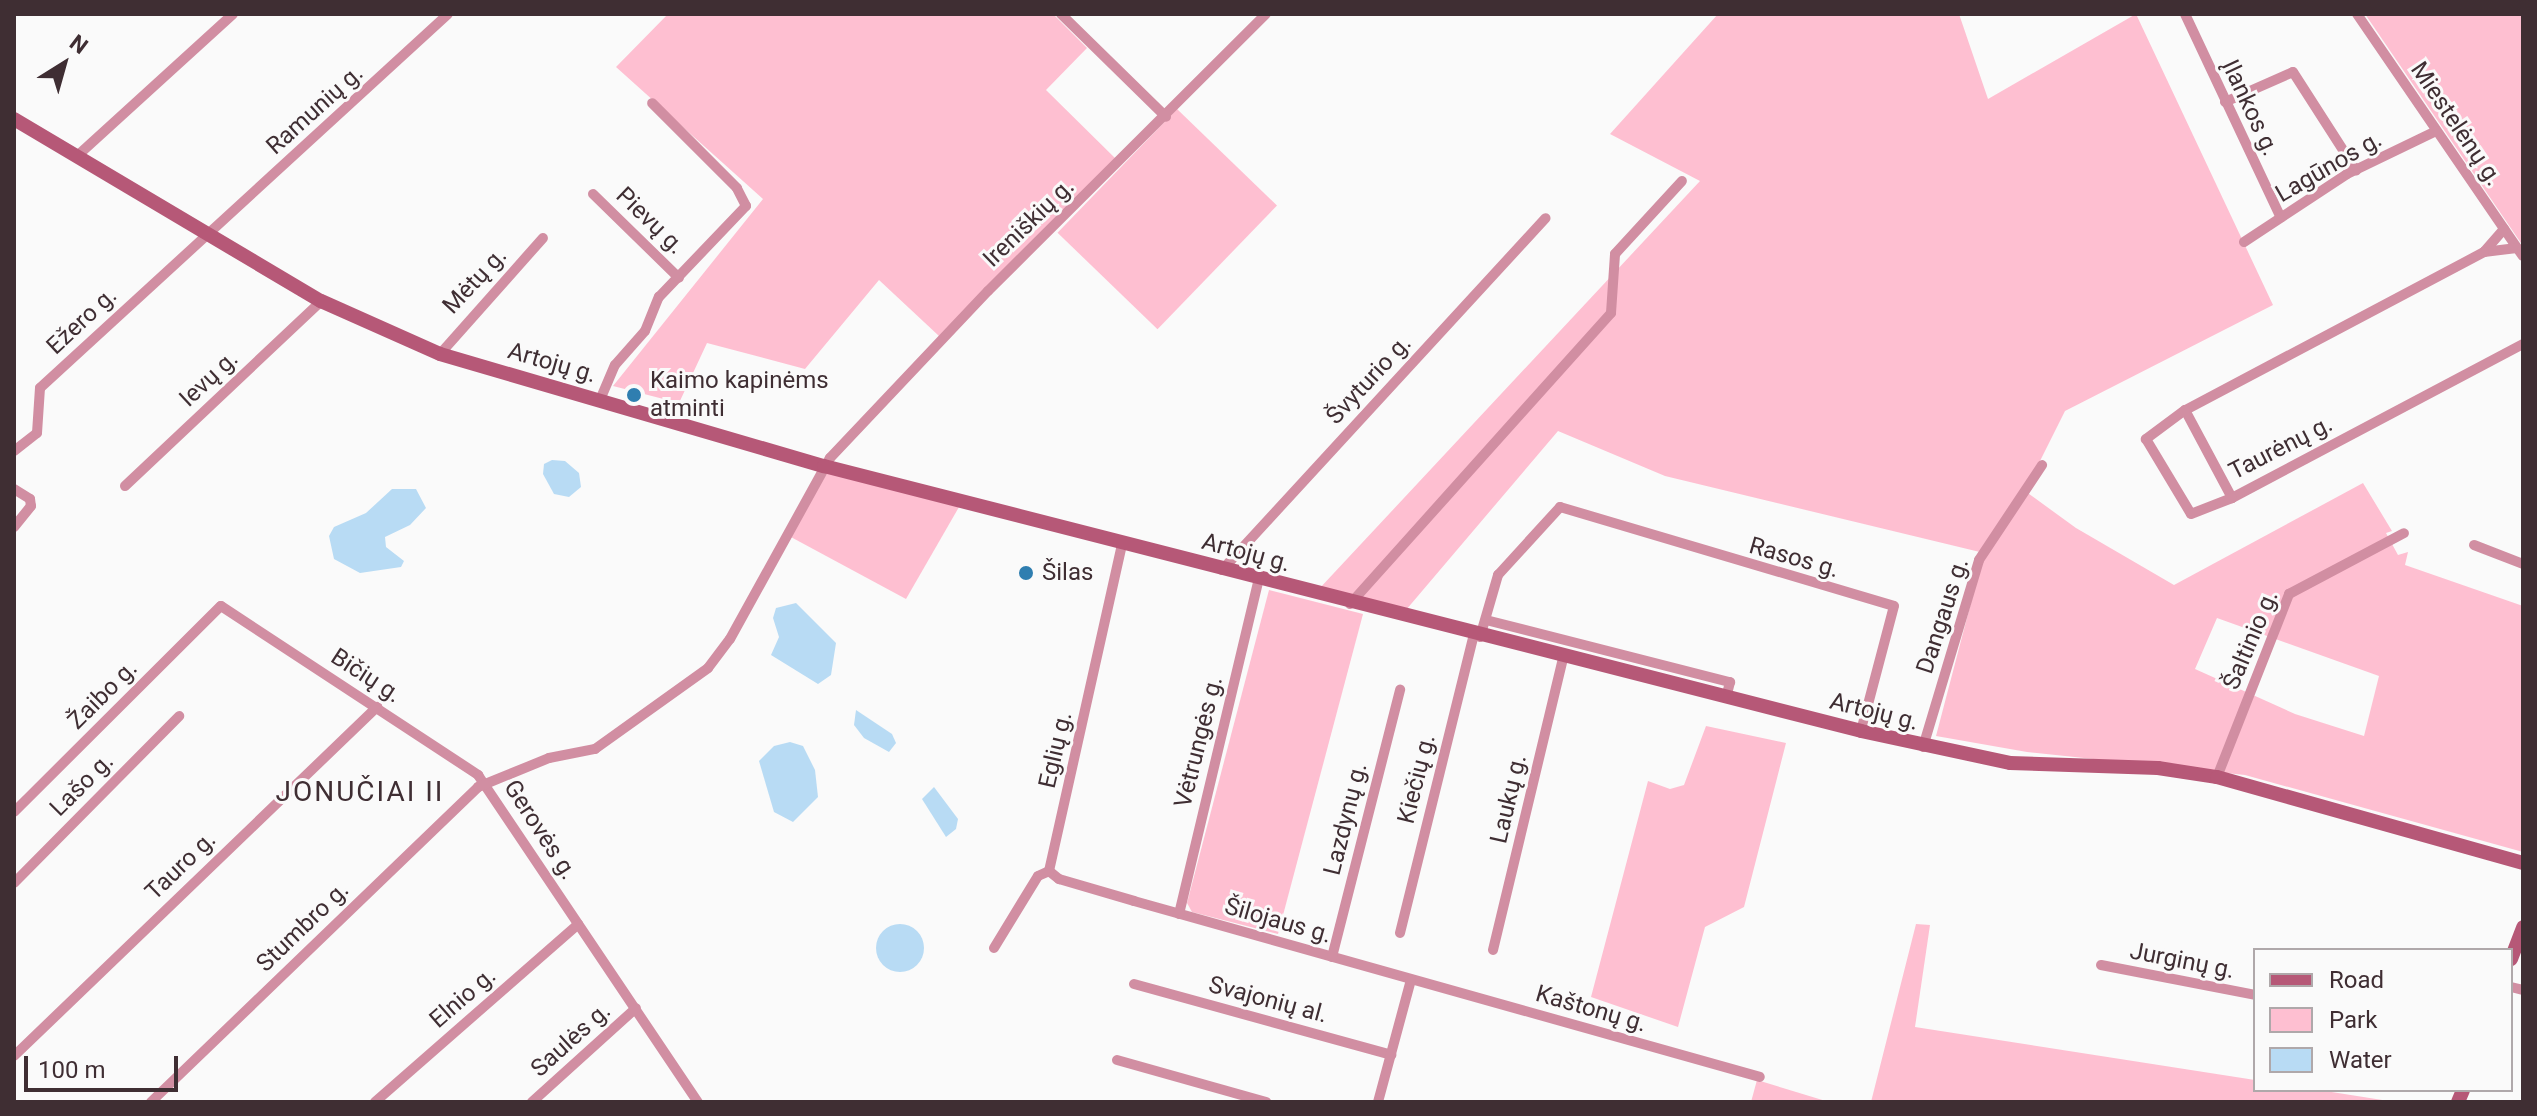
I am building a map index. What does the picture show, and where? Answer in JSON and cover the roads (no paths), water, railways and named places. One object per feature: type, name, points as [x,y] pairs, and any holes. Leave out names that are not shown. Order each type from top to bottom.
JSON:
[{"type":"main road","name":"Artojų g.","points":[[14,119],[321,301],[440,354],[824,466],[1350,604],[1923,747],[2010,763],[2158,768],[2217,777],[2523,863]]},
{"type":"main road","points":[[2513,954],[2523,927]]},
{"type":"street","points":[[76,157],[233,14]]},
{"type":"street","name":"Ramunių g.","points":[[206,234],[448,14]]},
{"type":"street","points":[[1061,14],[1166,117]]},
{"type":"street","name":"Įlankos g.","points":[[2185,14],[2281,218]]},
{"type":"street","name":"Miestelėnų g.","points":[[2357,14],[2520,252]]},
{"type":"street","name":"Ireniškių g.","points":[[824,466],[988,291],[1166,117],[1260,16]]},
{"type":"street","points":[[2225,102],[2293,72],[2356,170]]},
{"type":"street","points":[[600,400],[615,365],[645,331],[659,297],[746,206],[737,188],[652,103]]},
{"type":"street","name":"Lagūnos g.","points":[[2244,242],[2356,170],[2436,131]]},
{"type":"street","points":[[1350,604],[1611,313],[1615,254],[1682,181]]},
{"type":"street","name":"Pievų g.","points":[[593,194],[679,278]]},
{"type":"street","name":"Švyturio g.","points":[[1222,570],[1546,218]]},
{"type":"street","points":[[2232,498],[2199,515],[2191,514],[2146,439],[2185,410],[2484,252],[2504,229]]},
{"type":"street","name":"Ežero g.","points":[[14,451],[37,433],[40,388],[206,234]]},
{"type":"street","name":"Mėtų g.","points":[[440,354],[543,238]]},
{"type":"street","points":[[2484,252],[2520,252]]},
{"type":"street","name":"Ievų g.","points":[[125,486],[321,301]]},
{"type":"street","name":"Taurėnų g.","points":[[2185,410],[2232,498],[2523,344]]},
{"type":"street","name":"Dangaus g.","points":[[1923,747],[1979,560],[2042,465]]},
{"type":"street","name":"Gerovės g.","points":[[698,1102],[485,784],[549,758],[595,749],[708,668],[730,639],[824,466]]},
{"type":"street","points":[[14,489],[30,499],[29,513],[14,527]]},
{"type":"street","name":"Kiečių g.","points":[[1400,933],[1477,636],[1486,620],[1498,575],[1560,507]]},
{"type":"street","name":"Rasos g.","points":[[1560,507],[1894,606],[1861,731]]},
{"type":"street","name":"Šaltinio g.","points":[[2217,777],[2289,594],[2404,533]]},
{"type":"street","name":"Eglių g.","points":[[994,948],[1038,876],[1049,871],[1122,544]]},
{"type":"street","points":[[2474,545],[2523,564]]},
{"type":"street","name":"Vėtrungės g.","points":[[1179,914],[1259,579]]},
{"type":"street","name":"Bičių g.","points":[[221,606],[442,748],[485,784]]},
{"type":"street","name":"Žaibo g.","points":[[14,812],[221,606]]},
{"type":"street","points":[[1486,620],[1730,682],[1726,698]]},
{"type":"street","name":"Laukų g.","points":[[1493,950],[1563,658]]},
{"type":"street","name":"Lazdynų g.","points":[[1332,957],[1400,690]]},
{"type":"street","name":"Tauro g.","points":[[14,1056],[377,707]]},
{"type":"street","name":"Lašo g.","points":[[14,883],[179,716]]},
{"type":"street","name":"Stumbro g.","points":[[151,1102],[485,784]]},
{"type":"street","name":"Šilojaus g.","points":[[1049,871],[1059,879],[1411,980]]},
{"type":"street","name":"Elnio g.","points":[[375,1102],[578,924]]},
{"type":"street","name":"Jurginų g.","points":[[2101,965],[2253,995]]},
{"type":"street","points":[[1378,1102],[1411,980]]},
{"type":"street","name":"Kaštonų g.","points":[[1411,980],[1760,1077]]},
{"type":"street","name":"Svajonių al.","points":[[1134,984],[1391,1055]]},
{"type":"street","name":"Saulės g.","points":[[532,1102],[636,1008]]},
{"type":"street","points":[[1117,1060],[1266,1102]]},
{"type":"water","points":[[552,460],[565,461],[579,473],[581,487],[569,497],[554,494],[543,474],[544,464]]},
{"type":"water","points":[[392,489],[416,489],[426,508],[410,525],[385,537],[386,547],[404,561],[401,567],[360,573],[334,559],[329,536],[334,527],[366,513]]},
{"type":"water","points":[[796,603],[836,643],[831,675],[818,684],[771,655],[779,637],[773,618],[776,608]]},
{"type":"water","points":[[856,710],[892,734],[896,743],[889,752],[864,738],[854,725]]},
{"type":"water","points":[[790,742],[803,746],[815,770],[818,797],[793,822],[774,812],[759,761],[774,746]]},
{"type":"water","points":[[934,787],[958,819],[956,829],[946,837],[922,799]]},
{"type":"water","points":[[900,924],[917,931],[924,948],[917,965],[900,972],[883,965],[876,948],[883,931]]},
{"type":"place","name":"Kaimo kapinėms atminti","points":[[634,395]]},
{"type":"place","name":"Šilas","points":[[1026,573]]},
{"type":"district","name":"JONUČIAI II","points":[[360,792]]}]
